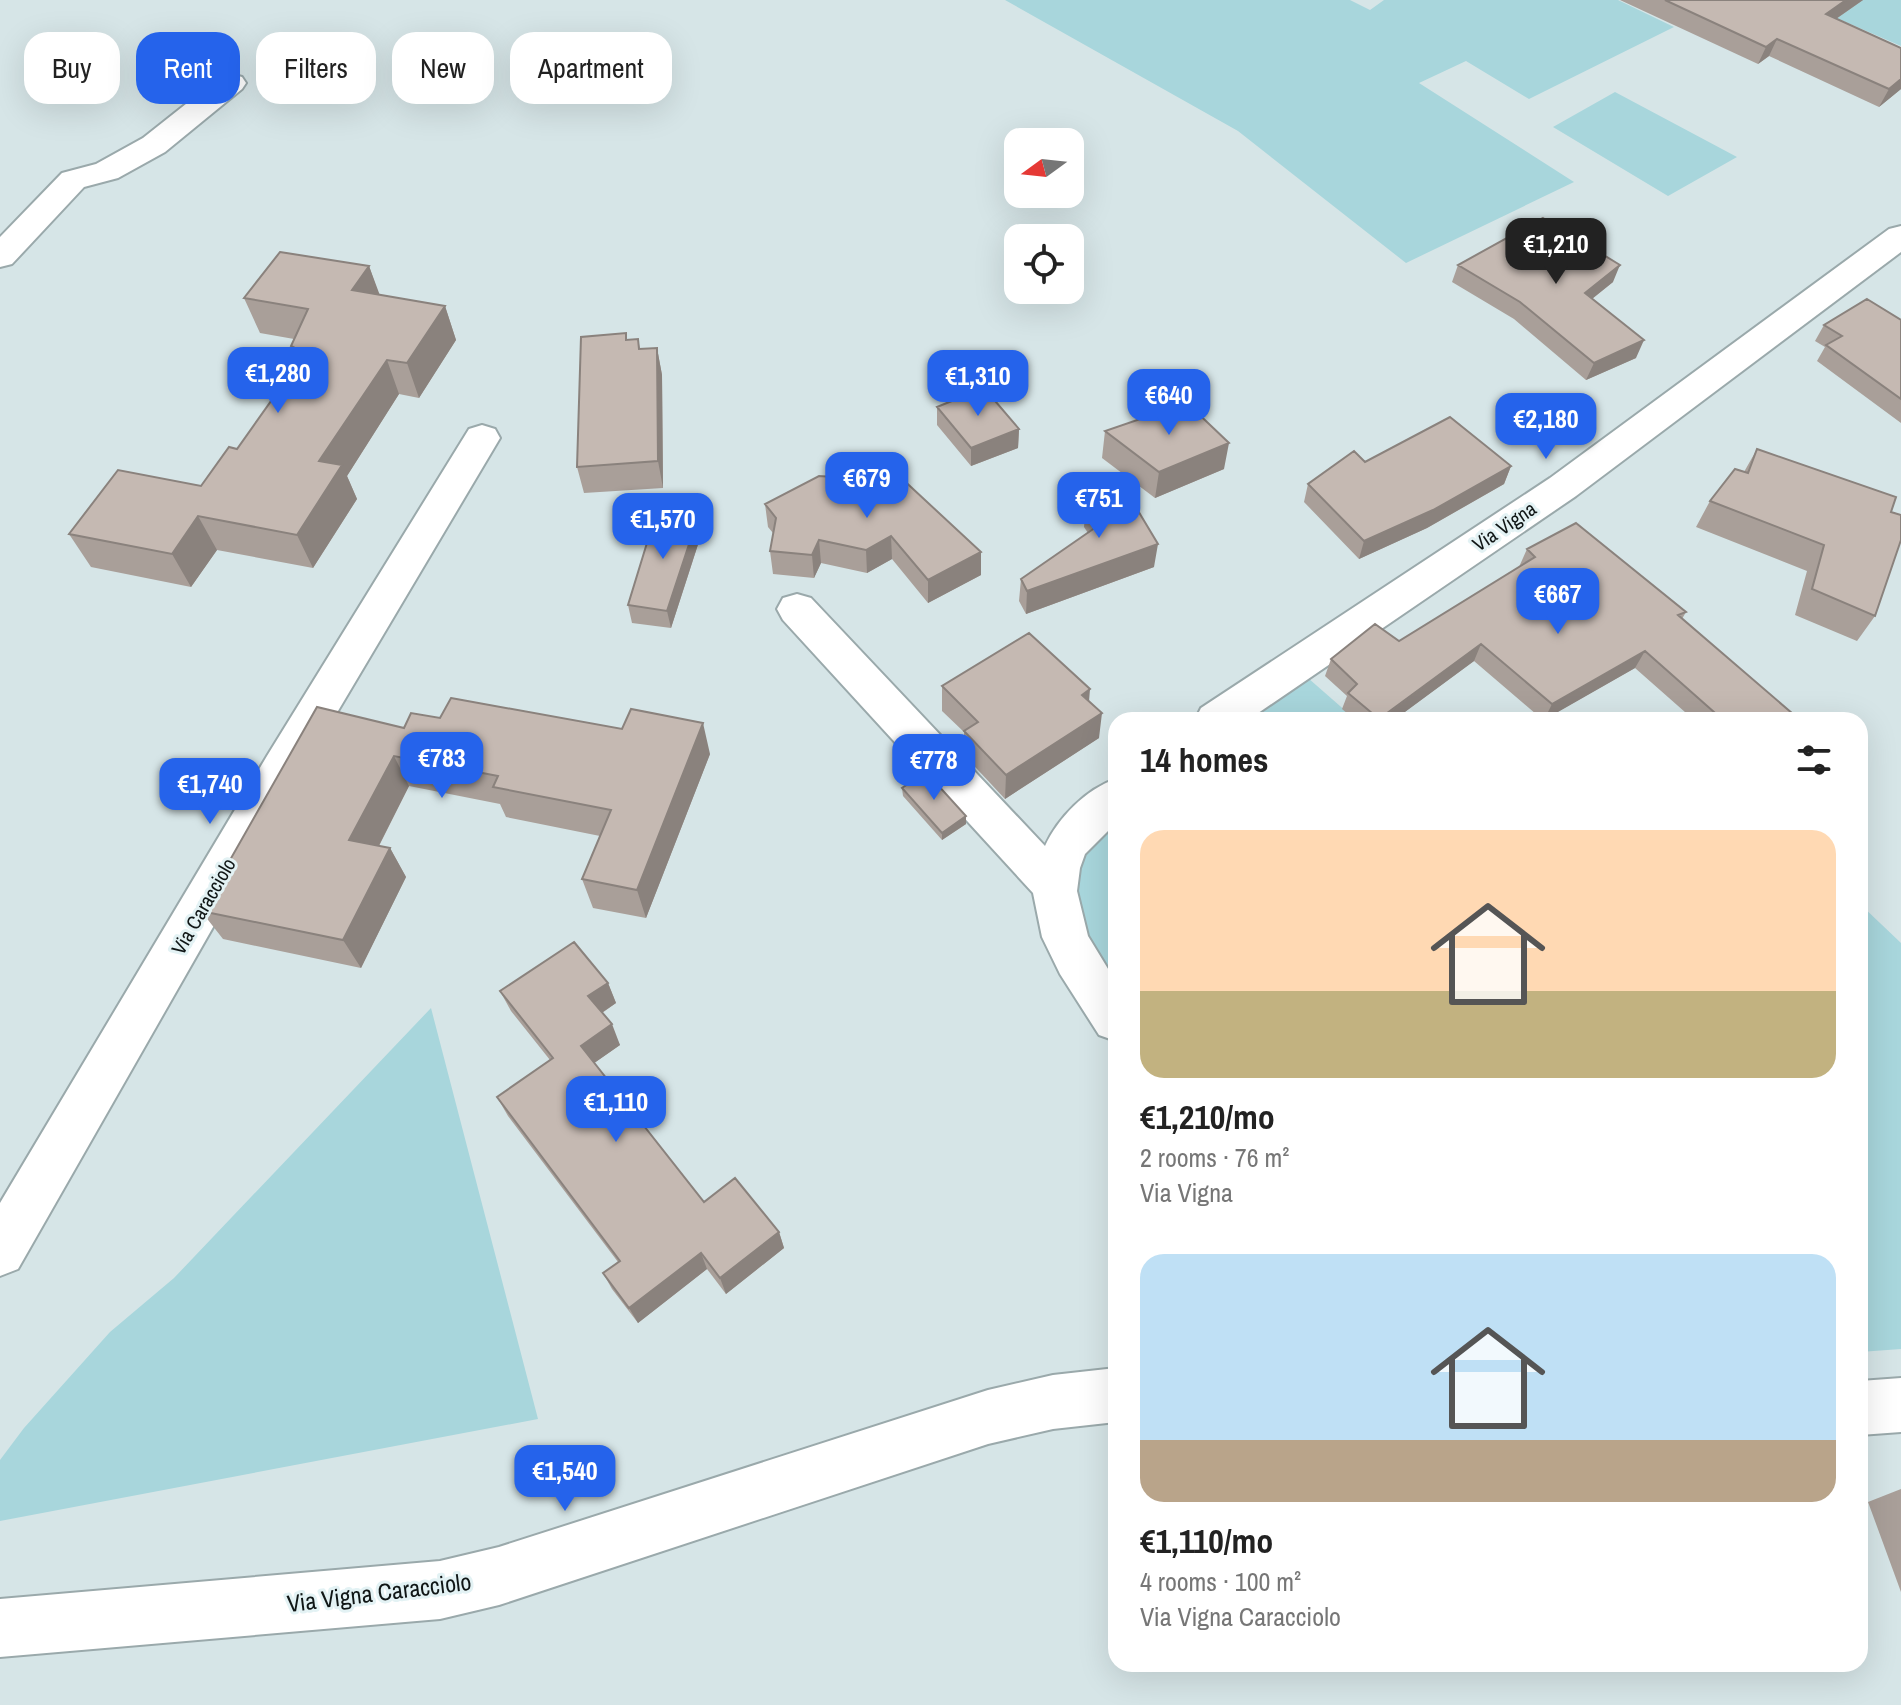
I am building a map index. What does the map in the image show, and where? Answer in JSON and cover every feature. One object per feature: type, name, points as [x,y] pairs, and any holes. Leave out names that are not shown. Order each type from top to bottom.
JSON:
[{"type":"street","points":[[0,257],[73,180],[107,171],[154,145],[205,104]]},
{"type":"street","name":"Via Vigna","points":[[1228,712],[1563,487],[1901,236]]},
{"type":"street","name":"Via Caracciolo","points":[[0,1251],[282,768],[482,438]]},
{"type":"street","points":[[797,609],[1054,886]]},
{"type":"street","points":[[1108,805],[1067,846],[1054,886],[1065,937],[1085,978],[1108,1009]]},
{"type":"street","name":"Via Vigna Caracciolo","points":[[0,1628],[440,1590],[499,1576],[988,1417],[1053,1402],[1108,1396]]},
{"type":"street","points":[[1868,1407],[1901,1405]]},
{"type":"shaded area","points":[[1005,0],[1350,0],[1370,10],[1384,0],[1618,0],[1674,27],[1529,99],[1466,61],[1419,83],[1574,182],[1406,263],[1238,131]]},
{"type":"shaded area","points":[[1795,0],[1901,0],[1901,46]]},
{"type":"shaded area","points":[[1615,92],[1737,157],[1668,196],[1553,127]]},
{"type":"shaded area","points":[[1308,678],[1347,712],[1259,712]]},
{"type":"shaded area","points":[[1108,826],[1108,987],[1072,893],[1085,845]]},
{"type":"shaded area","points":[[1868,912],[1901,943],[1901,1349],[1868,1351]]},
{"type":"shaded area","points":[[431,1008],[538,1419],[0,1521],[0,1460],[24,1428],[110,1332],[174,1278]]},
{"type":"building","points":[[1665,0],[1846,0],[1826,14],[1901,48],[1901,79],[1889,89],[1777,39],[1766,47]]},
{"type":"building","points":[[1543,218],[1620,265],[1585,293],[1644,340],[1594,363],[1520,302],[1458,265]]},
{"type":"building","points":[[280,252],[369,266],[352,290],[445,306],[407,363],[387,360],[319,461],[342,465],[297,535],[198,516],[172,554],[69,534],[118,470],[201,486],[229,447],[237,449],[305,353],[291,346],[308,309],[244,298]]},
{"type":"building","points":[[1867,299],[1901,320],[1901,399],[1826,345],[1842,336],[1824,325]]},
{"type":"building","points":[[626,333],[626,340],[638,339],[639,349],[657,348],[658,461],[577,467],[581,337]]},
{"type":"building","points":[[984,388],[1019,429],[971,448],[937,407]]},
{"type":"building","points":[[1187,403],[1229,443],[1159,472],[1105,431]]},
{"type":"building","points":[[1450,417],[1511,466],[1433,510],[1364,541],[1308,484],[1354,451],[1365,462]]},
{"type":"building","points":[[1757,449],[1896,497],[1891,512],[1901,515],[1901,540],[1875,616],[1812,589],[1824,545],[1710,501],[1735,469],[1748,473]]},
{"type":"building","points":[[856,471],[898,475],[981,552],[928,580],[891,536],[866,550],[819,540],[812,555],[770,551],[776,518],[765,504],[819,476],[849,478]]},
{"type":"building","points":[[1122,484],[1158,544],[1027,591],[1021,579],[1099,525],[1086,503]]},
{"type":"building","points":[[700,511],[667,611],[628,605],[654,520]]},
{"type":"building","points":[[1576,523],[1686,612],[1678,615],[1791,712],[1714,712],[1645,651],[1552,704],[1481,644],[1389,712],[1371,712],[1348,693],[1357,684],[1331,659],[1375,624],[1399,641],[1535,557],[1527,549]]},
{"type":"building","points":[[1029,633],[1090,689],[1082,695],[1102,713],[1006,775],[964,731],[978,722],[942,686]]},
{"type":"building","points":[[451,698],[622,729],[631,709],[703,723],[637,890],[582,879],[611,810],[493,787],[498,776],[394,756],[349,840],[390,848],[343,940],[201,911],[317,707],[404,728],[411,713],[440,718]]},
{"type":"building","points":[[926,772],[966,816],[942,833],[902,788]]},
{"type":"building","points":[[574,942],[608,983],[588,996],[612,1024],[581,1046],[704,1202],[735,1178],[779,1232],[720,1278],[701,1253],[629,1308],[603,1273],[620,1261],[497,1097],[553,1058],[500,991]]}]
